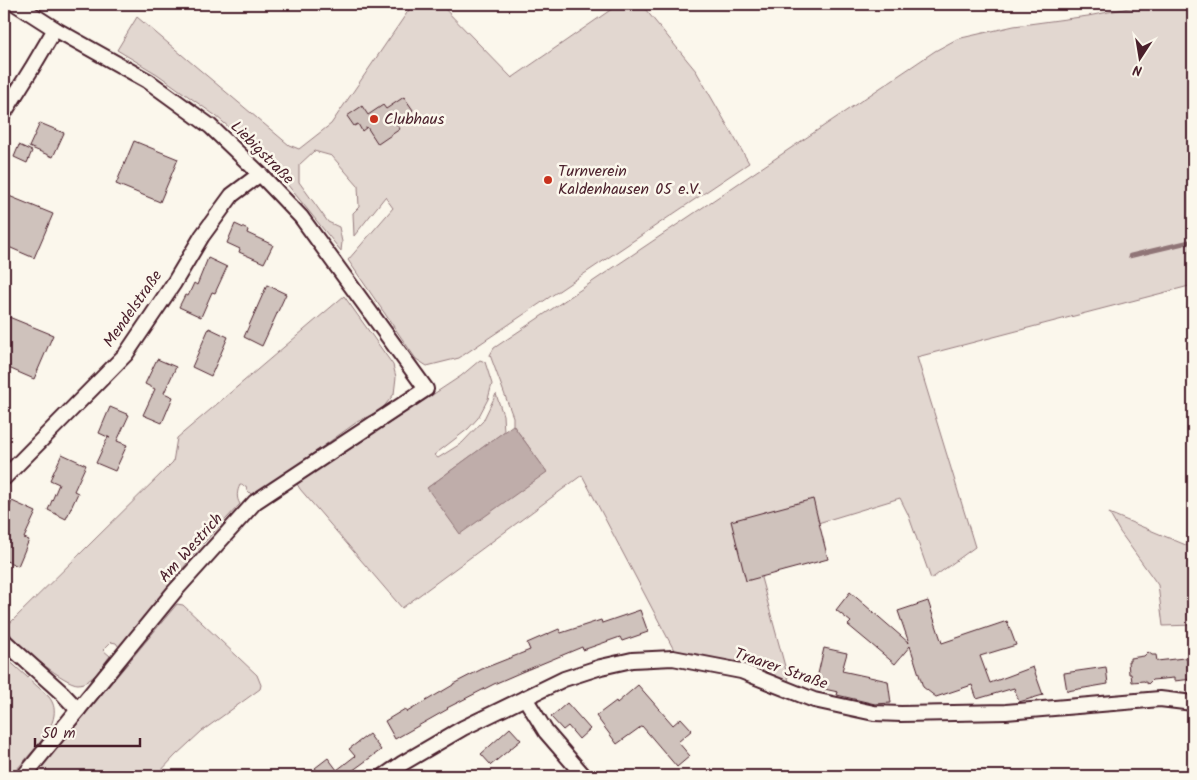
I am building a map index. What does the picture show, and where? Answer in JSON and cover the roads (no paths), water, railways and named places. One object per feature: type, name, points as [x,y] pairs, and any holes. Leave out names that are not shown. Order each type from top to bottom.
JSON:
[{"type":"street","name":"Liebigstraße","points":[[16,4],[55,29],[148,81],[210,126],[301,217],[426,389]]},
{"type":"street","points":[[4,113],[55,29]]},
{"type":"street","name":"Mendelstraße","points":[[4,478],[126,354],[174,283],[202,236],[232,195],[260,174]]},
{"type":"street","name":"Am Westrich","points":[[24,776],[174,592],[255,502],[426,389]]},
{"type":"street","points":[[4,640],[78,710]]},
{"type":"street","name":"Traarer Straße","points":[[384,776],[462,728],[525,698],[564,680],[601,667],[632,660],[673,658],[740,671],[814,700],[874,713],[1006,712],[1160,699],[1193,703]]},
{"type":"street","points":[[525,698],[546,732],[584,776]]},
{"type":"waterway","points":[[1130,256],[1193,241]]},
{"type":"place","name":"Clubhaus","points":[[374,119]]},
{"type":"place","name":"Turnverein Kaldenhausen 05 e.V.","points":[[548,180]]}]
